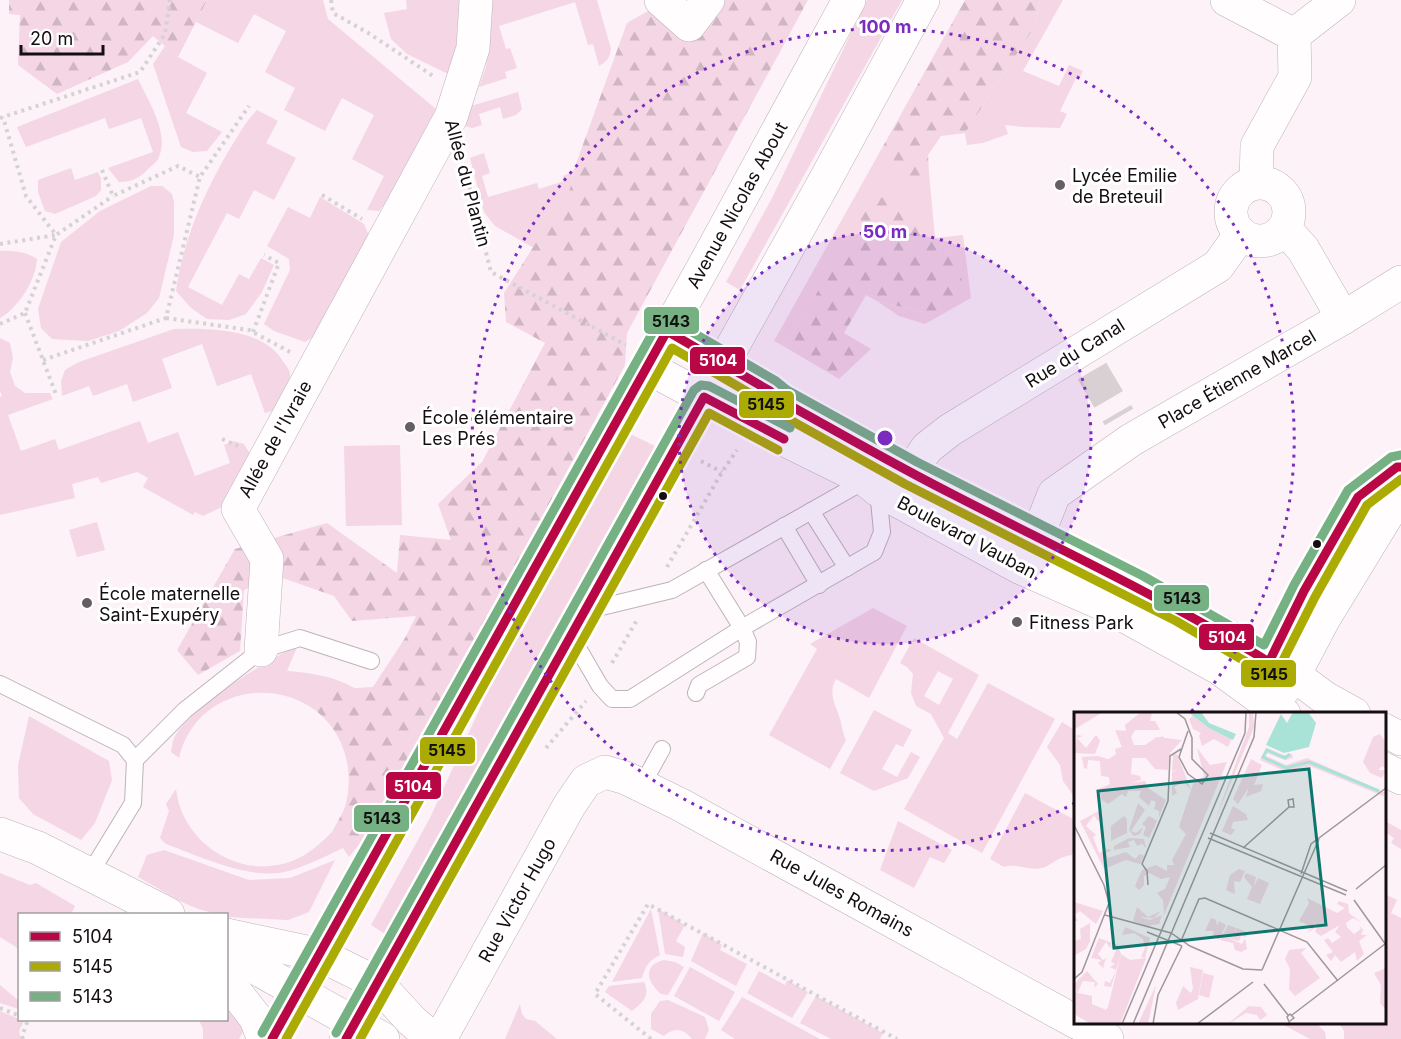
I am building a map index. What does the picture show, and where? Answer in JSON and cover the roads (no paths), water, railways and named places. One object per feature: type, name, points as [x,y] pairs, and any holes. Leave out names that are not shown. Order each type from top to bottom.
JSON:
[{"type":"street","name":"Allée de l'Ivraie","points":[[261,650],[267,559],[238,509],[451,117],[473,48],[476,0]]},
{"type":"street","points":[[661,0],[689,25],[708,0]]},
{"type":"street","name":"Avenue Nicolas About","points":[[272,1039],[320,955],[637,356],[667,331],[849,0]]},
{"type":"street","points":[[228,961],[247,963],[299,992],[361,1034],[377,983],[923,0]]},
{"type":"street","points":[[1227,0],[1294,35]]},
{"type":"street","points":[[1294,35],[1338,0]]},
{"type":"street","points":[[1256,182],[1257,146],[1295,77],[1294,35]]},
{"type":"street","points":[[1294,239],[1255,242],[1240,235],[1231,220],[1231,203],[1240,189],[1256,182],[1274,185],[1286,196],[1294,239],[1343,318]]},
{"type":"street","name":"Rue du Canal","points":[[910,473],[927,448],[951,430],[1087,360],[1218,266],[1240,235]]},
{"type":"street","name":"Place Étienne Marcel","points":[[1038,535],[1054,494],[1125,429],[1343,318],[1401,282]]},
{"type":"street","name":"Boulevard Vauban","points":[[667,331],[770,391],[780,400],[910,473],[1038,535],[1234,639],[1350,712]]},
{"type":"street","name":"Boulevard Vauban","points":[[637,356],[704,397],[872,485],[1021,568],[1105,604],[1207,661],[1274,711]]},
{"type":"street","points":[[1274,711],[1282,668],[1304,591],[1358,497],[1397,467],[1401,467]]},
{"type":"street","points":[[1282,668],[1323,620],[1401,492]]},
{"type":"street","points":[[1386,731],[1401,739]]},
{"type":"street","points":[[1386,770],[1401,778]]},
{"type":"street","name":"Rue Jules Romains","points":[[605,772],[626,778],[681,805],[1074,1020]]},
{"type":"street","name":"Rue Victor Hugo","points":[[440,1039],[569,806],[586,781],[605,772]]},
{"type":"street","points":[[0,834],[38,848],[164,913]]},
{"type":"street","points":[[0,846],[24,863],[118,913]]},
{"type":"street","points":[[228,935],[320,955],[377,983],[412,1021],[433,1039]]},
{"type":"street","points":[[228,983],[255,1017],[264,1039]]},
{"type":"lane","points":[[872,485],[882,532],[874,552],[742,628],[630,699],[612,699],[600,686],[577,624],[651,595],[672,590],[811,511],[872,485]]},
{"type":"lane","points":[[811,511],[847,568]]},
{"type":"lane","points":[[784,526],[819,585]]},
{"type":"lane","points":[[696,693],[699,685],[747,657],[748,642],[742,628],[706,570]]},
{"type":"lane","points":[[135,760],[185,710],[261,650],[300,638],[371,661]]},
{"type":"lane","points":[[0,684],[123,745],[135,760],[133,803],[89,875]]},
{"type":"lane","points":[[642,785],[662,749]]},
{"type":"tunnel","points":[[1092,371],[1119,417]]},
{"type":"place","name":"Lycée Emilie de Breteuil","points":[[1060,185]]},
{"type":"place","name":"École élémentaire Les Prés","points":[[410,427]]},
{"type":"place","name":"École maternelle Saint-Exupéry","points":[[87,603]]},
{"type":"place","name":"Fitness Park","points":[[1017,622]]}]
